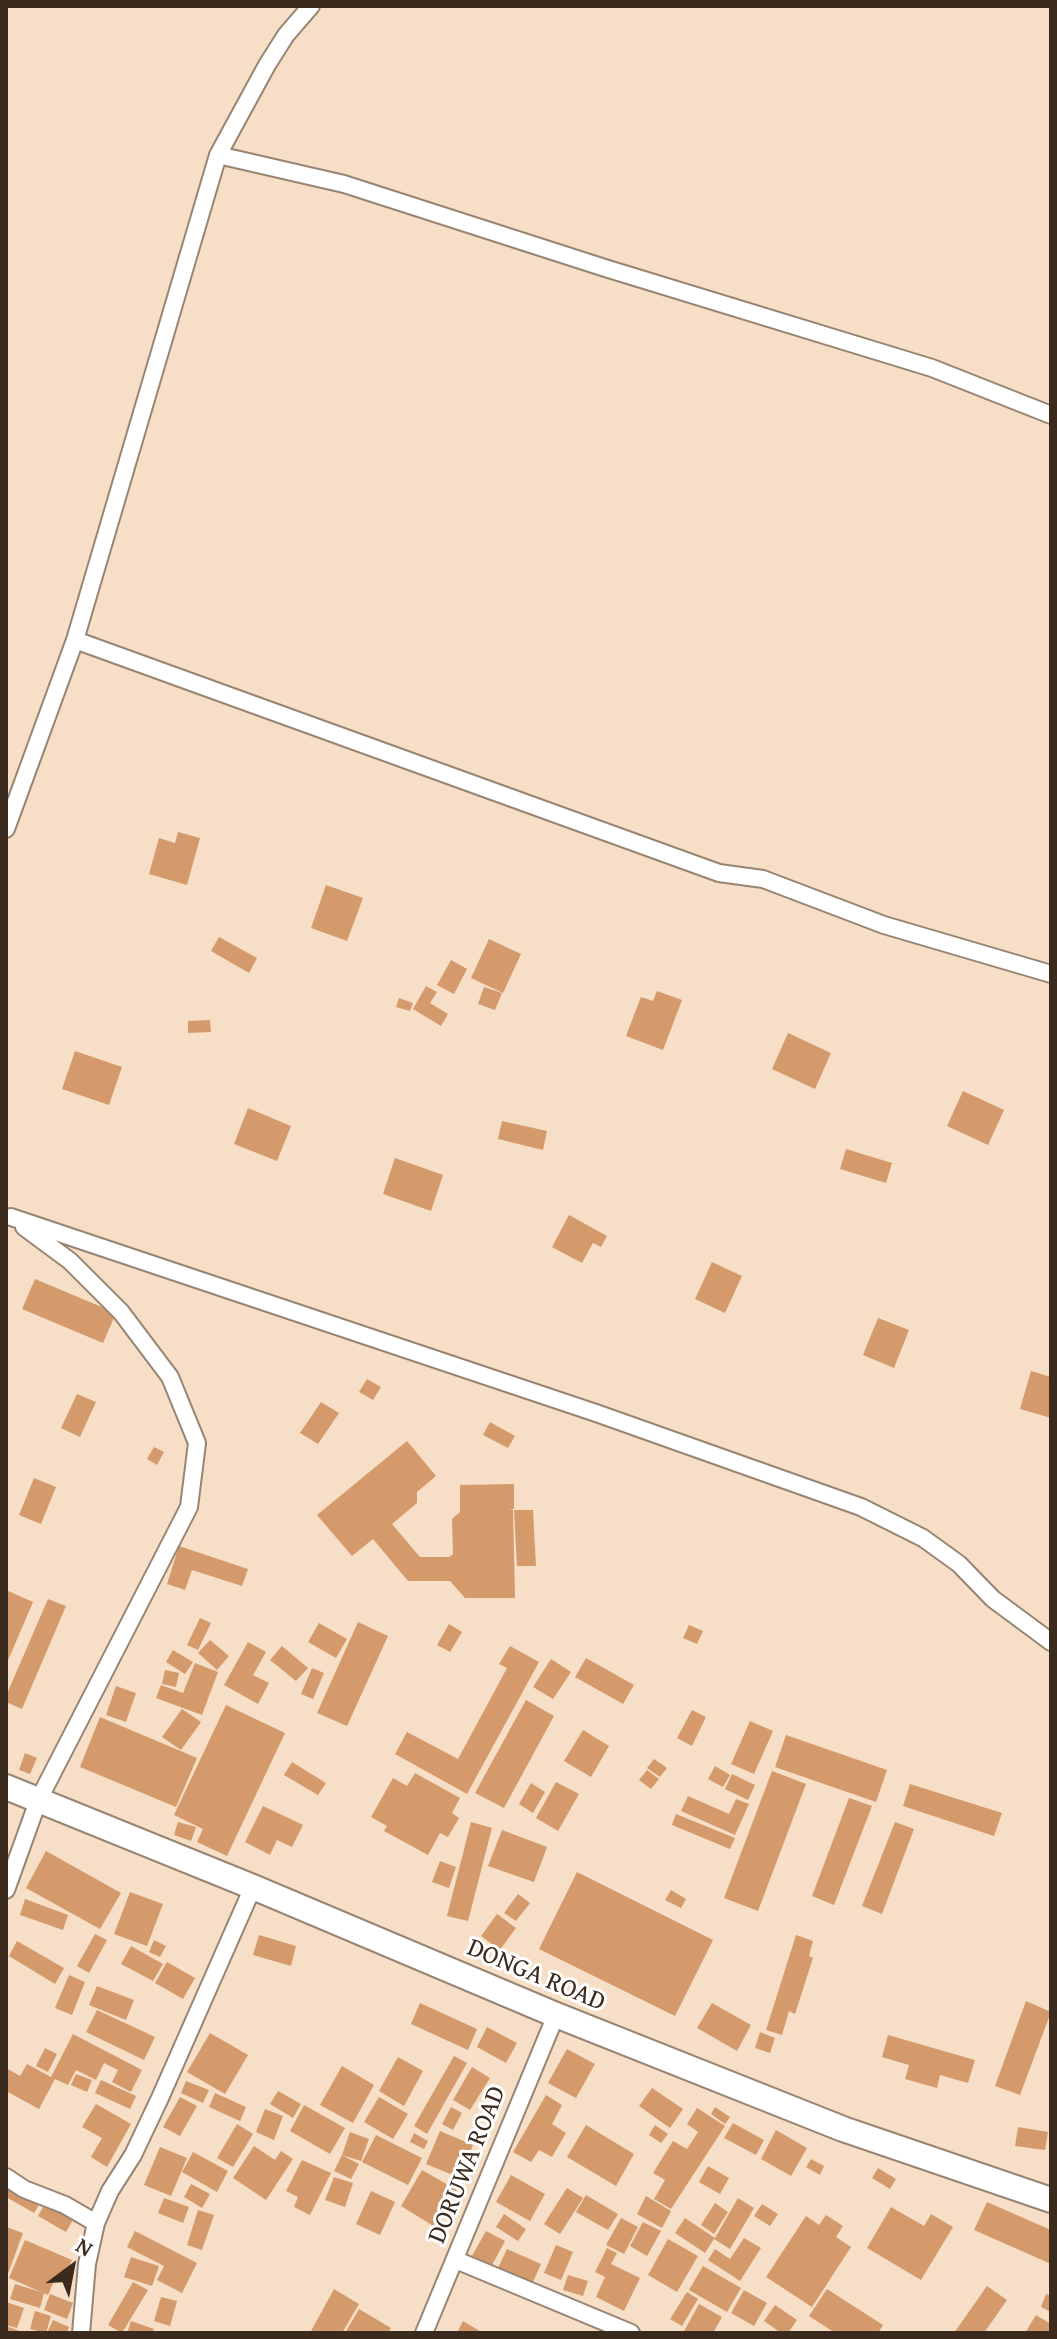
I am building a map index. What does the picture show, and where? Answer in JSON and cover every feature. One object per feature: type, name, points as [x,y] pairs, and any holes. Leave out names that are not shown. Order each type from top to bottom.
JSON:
[{"type":"street","points":[[6,829],[75,640],[218,155],[267,65],[286,35],[311,6]]},
{"type":"street","points":[[218,155],[344,184],[932,368],[1051,415]]},
{"type":"street","points":[[75,640],[719,873],[763,879],[884,925],[1051,974]]},
{"type":"street","points":[[9,1216],[596,1413],[861,1507],[923,1538],[959,1564],[993,1599],[1051,1642]]},
{"type":"street","points":[[6,1890],[38,1801],[189,1507],[197,1443],[170,1377],[121,1312],[70,1261],[9,1216]]},
{"type":"street","name":"DONGA ROAD","points":[[6,1787],[556,2015],[843,2129],[1051,2200]]},
{"type":"street","points":[[81,2333],[87,2264],[96,2223],[160,2098],[253,1887]]},
{"type":"street","name":"DORUWA ROAD","points":[[424,2333],[556,2015]]},
{"type":"street","points":[[6,2177],[24,2189],[65,2205],[96,2223]]},
{"type":"street","points":[[456,2260],[631,2333]]},
{"type":"building","points":[[178,832],[200,838],[187,885],[149,874],[159,838],[175,843]]},
{"type":"building","points":[[326,885],[363,898],[347,941],[311,928]]},
{"type":"building","points":[[219,937],[257,958],[249,973],[211,951]]},
{"type":"building","points":[[489,939],[521,954],[503,993],[471,978]]},
{"type":"building","points":[[451,960],[467,969],[454,994],[437,985]]},
{"type":"building","points":[[426,986],[437,992],[430,1003],[448,1014],[441,1026],[413,1009]]},
{"type":"building","points":[[484,987],[502,993],[495,1010],[478,1004]]},
{"type":"building","points":[[657,991],[682,1000],[663,1050],[626,1036],[641,997],[653,1001]]},
{"type":"building","points":[[399,998],[413,1003],[410,1011],[396,1007]]},
{"type":"building","points":[[210,1020],[211,1032],[188,1033],[188,1021]]},
{"type":"building","points":[[788,1033],[831,1053],[815,1089],[772,1069]]},
{"type":"building","points":[[75,1051],[122,1067],[109,1105],[62,1089]]},
{"type":"building","points":[[963,1091],[1004,1110],[988,1145],[947,1126]]},
{"type":"building","points":[[248,1108],[291,1126],[277,1161],[234,1144]]},
{"type":"building","points":[[502,1121],[547,1131],[543,1150],[498,1139]]},
{"type":"building","points":[[846,1149],[892,1163],[886,1183],[840,1169]]},
{"type":"building","points":[[395,1158],[443,1175],[431,1211],[383,1194]]},
{"type":"building","points":[[569,1215],[607,1236],[601,1247],[593,1243],[582,1263],[552,1247]]},
{"type":"building","points":[[712,1262],[742,1276],[725,1313],[695,1299]]},
{"type":"building","points":[[35,1279],[116,1313],[103,1343],[22,1309]]},
{"type":"building","points":[[878,1318],[909,1330],[894,1368],[863,1355]]},
{"type":"building","points":[[1031,1371],[1051,1377],[1051,1418],[1020,1409]]},
{"type":"building","points":[[367,1379],[381,1387],[373,1400],[359,1392]]},
{"type":"building","points":[[77,1394],[96,1402],[80,1437],[61,1428]]},
{"type":"building","points":[[321,1402],[339,1413],[318,1444],[300,1433]]},
{"type":"building","points":[[490,1422],[515,1436],[508,1448],[483,1435]]},
{"type":"building","points":[[407,1441],[436,1476],[417,1492],[417,1503],[392,1524],[420,1557],[449,1557],[453,1554],[452,1519],[460,1512],[460,1485],[514,1484],[514,1509],[509,1510],[513,1510],[515,1598],[465,1598],[450,1581],[408,1581],[373,1539],[352,1556],[317,1515]]},
{"type":"building","points":[[154,1447],[164,1452],[157,1465],[147,1459]]},
{"type":"building","points":[[34,1478],[56,1487],[41,1524],[19,1515]]},
{"type":"building","points":[[514,1510],[533,1510],[536,1566],[517,1566]]},
{"type":"building","points":[[179,1546],[248,1569],[242,1586],[192,1570],[185,1590],[167,1584]]},
{"type":"building","points":[[6,1590],[33,1602],[6,1665]]},
{"type":"building","points":[[48,1599],[66,1606],[22,1709],[6,1702],[6,1696]]},
{"type":"building","points":[[200,1618],[211,1623],[198,1650],[187,1645]]},
{"type":"building","points":[[358,1622],[388,1636],[347,1726],[317,1713]]},
{"type":"building","points":[[319,1623],[347,1639],[336,1658],[308,1642]]},
{"type":"building","points":[[449,1624],[462,1632],[450,1652],[437,1645]]},
{"type":"building","points":[[689,1625],[703,1631],[697,1644],[683,1638]]},
{"type":"building","points":[[210,1640],[229,1656],[217,1670],[198,1653]]},
{"type":"building","points":[[248,1642],[266,1652],[253,1675],[269,1683],[258,1704],[224,1685]]},
{"type":"building","points":[[282,1646],[308,1668],[296,1681],[270,1660]]},
{"type":"building","points":[[510,1646],[539,1662],[467,1794],[395,1754],[407,1732],[458,1759],[507,1668],[499,1664]]},
{"type":"building","points":[[173,1650],[193,1662],[185,1674],[166,1662]]},
{"type":"building","points":[[586,1658],[634,1685],[623,1704],[575,1677]]},
{"type":"building","points":[[551,1659],[571,1672],[553,1699],[533,1687]]},
{"type":"building","points":[[195,1663],[218,1672],[202,1715],[156,1698],[161,1685],[183,1693]]},
{"type":"building","points":[[312,1668],[324,1673],[313,1699],[301,1694]]},
{"type":"building","points":[[165,1670],[179,1673],[176,1687],[162,1684]]},
{"type":"building","points":[[116,1686],[136,1693],[126,1722],[106,1715]]},
{"type":"building","points":[[526,1700],[554,1716],[504,1808],[475,1793]]},
{"type":"building","points":[[226,1705],[285,1733],[227,1856],[197,1842],[203,1829],[174,1815]]},
{"type":"building","points":[[182,1709],[201,1722],[181,1750],[162,1737]]},
{"type":"building","points":[[692,1710],[706,1717],[692,1746],[677,1738]]},
{"type":"building","points":[[100,1717],[197,1758],[176,1807],[80,1767]]},
{"type":"building","points":[[750,1721],[773,1731],[754,1774],[731,1764]]},
{"type":"building","points":[[583,1730],[609,1746],[591,1777],[564,1761]]},
{"type":"building","points":[[786,1735],[887,1770],[876,1802],[775,1767]]},
{"type":"building","points":[[25,1753],[37,1758],[30,1774],[19,1770]]},
{"type":"building","points":[[654,1759],[667,1768],[660,1777],[647,1768]]},
{"type":"building","points":[[292,1762],[326,1783],[318,1795],[284,1775]]},
{"type":"building","points":[[715,1766],[730,1775],[723,1787],[708,1779]]},
{"type":"building","points":[[647,1770],[659,1779],[651,1789],[639,1780]]},
{"type":"building","points":[[772,1771],[806,1784],[758,1911],[724,1898]]},
{"type":"building","points":[[415,1773],[460,1798],[452,1813],[459,1818],[448,1837],[440,1833],[428,1855],[384,1831],[387,1826],[371,1817],[393,1778],[407,1786]]},
{"type":"building","points":[[732,1774],[755,1785],[748,1800],[725,1789]]},
{"type":"building","points":[[556,1782],[579,1794],[558,1831],[536,1818]]},
{"type":"building","points":[[531,1783],[545,1792],[533,1813],[519,1804]]},
{"type":"building","points":[[910,1784],[1002,1813],[994,1836],[903,1806]]},
{"type":"building","points":[[688,1796],[729,1814],[736,1799],[749,1804],[735,1835],[681,1811]]},
{"type":"building","points":[[849,1798],[872,1806],[834,1905],[812,1896]]},
{"type":"building","points":[[263,1806],[303,1825],[292,1847],[277,1840],[270,1855],[245,1842]]},
{"type":"building","points":[[676,1814],[735,1838],[730,1849],[672,1825]]},
{"type":"building","points":[[178,1822],[196,1827],[191,1841],[174,1835]]},
{"type":"building","points":[[471,1822],[492,1828],[468,1921],[447,1916]]},
{"type":"building","points":[[895,1822],[914,1829],[882,1914],[862,1906]]},
{"type":"building","points":[[502,1830],[547,1847],[534,1882],[488,1866]]},
{"type":"building","points":[[46,1851],[121,1893],[100,1929],[26,1888]]},
{"type":"building","points":[[440,1861],[456,1867],[449,1888],[432,1882]]},
{"type":"building","points":[[577,1872],[713,1940],[675,2016],[539,1949]]},
{"type":"building","points":[[671,1890],[686,1899],[681,1908],[665,1900]]},
{"type":"building","points":[[130,1892],[163,1904],[147,1946],[114,1934]]},
{"type":"building","points":[[518,1894],[530,1903],[516,1921],[504,1913]]},
{"type":"building","points":[[25,1899],[68,1915],[63,1930],[20,1915]]},
{"type":"building","points":[[497,1914],[516,1928],[500,1950],[481,1936]]},
{"type":"building","points":[[95,1934],[107,1940],[89,1973],[77,1966]]},
{"type":"building","points":[[259,1935],[296,1946],[291,1966],[253,1955]]},
{"type":"building","points":[[796,1935],[813,1941],[809,1956],[813,1958],[795,2014],[789,2011],[782,2035],[766,2030]]},
{"type":"building","points":[[154,1940],[166,1946],[160,1957],[149,1952]]},
{"type":"building","points":[[17,1941],[64,1968],[55,1984],[9,1956]]},
{"type":"building","points":[[131,1946],[163,1964],[153,1981],[121,1964]]},
{"type":"building","points":[[167,1962],[195,1978],[183,1999],[155,1983]]},
{"type":"building","points":[[69,1975],[85,1982],[72,2015],[55,2008]]},
{"type":"building","points":[[97,1986],[134,2000],[126,2020],[89,2005]]},
{"type":"building","points":[[1026,2001],[1051,2012],[1020,2095],[995,2086]]},
{"type":"building","points":[[420,2003],[477,2029],[468,2050],[411,2024]]},
{"type":"building","points":[[712,2003],[751,2025],[737,2051],[697,2028]]},
{"type":"building","points":[[97,2010],[155,2037],[144,2060],[86,2032]]},
{"type":"building","points":[[487,2027],[517,2043],[506,2063],[477,2047]]},
{"type":"building","points":[[760,2032],[775,2038],[770,2053],[755,2048]]},
{"type":"building","points":[[210,2033],[248,2055],[225,2094],[187,2072]]},
{"type":"building","points":[[73,2034],[142,2070],[131,2092],[112,2082],[118,2070],[104,2063],[96,2080],[76,2070],[68,2085],[55,2079],[39,2109],[6,2091],[6,2068],[20,2076],[27,2064],[51,2077]]},
{"type":"building","points":[[888,2035],[975,2060],[968,2083],[940,2075],[937,2088],[905,2079],[909,2065],[882,2057]]},
{"type":"building","points":[[45,2048],[57,2054],[48,2072],[36,2066]]},
{"type":"building","points":[[567,2049],[595,2064],[576,2098],[548,2083]]},
{"type":"building","points":[[454,2056],[467,2063],[427,2134],[414,2126]]},
{"type":"building","points":[[398,2057],[423,2071],[404,2106],[379,2091]]},
{"type":"building","points":[[342,2066],[374,2085],[353,2123],[320,2105]]},
{"type":"building","points":[[472,2067],[490,2078],[470,2110],[453,2100]]},
{"type":"building","points":[[76,2074],[92,2080],[87,2092],[71,2085]]},
{"type":"building","points":[[101,2080],[136,2096],[130,2109],[95,2093]]},
{"type":"building","points":[[186,2081],[209,2090],[203,2103],[181,2093]]},
{"type":"building","points":[[652,2088],[683,2109],[670,2128],[639,2106]]},
{"type":"building","points":[[278,2091],[301,2104],[293,2118],[270,2104]]},
{"type":"building","points":[[215,2093],[246,2107],[240,2121],[209,2107]]},
{"type":"building","points":[[546,2095],[562,2105],[552,2124],[566,2133],[552,2157],[539,2150],[531,2162],[513,2152]]},
{"type":"building","points":[[180,2097],[197,2106],[180,2136],[163,2127]]},
{"type":"building","points":[[379,2097],[408,2114],[393,2139],[364,2122]]},
{"type":"building","points":[[96,2104],[131,2124],[107,2167],[91,2157],[102,2138],[82,2127]]},
{"type":"building","points":[[304,2105],[345,2128],[330,2154],[290,2131]]},
{"type":"building","points":[[451,2107],[462,2113],[453,2130],[442,2124]]},
{"type":"building","points":[[715,2107],[730,2117],[725,2124],[711,2114]]},
{"type":"building","points":[[697,2108],[725,2126],[671,2209],[654,2199],[665,2180],[653,2173],[673,2141],[687,2149],[698,2132],[687,2124]]},
{"type":"building","points":[[265,2109],[283,2116],[274,2140],[256,2132]]},
{"type":"building","points":[[733,2123],[764,2140],[756,2155],[724,2138]]},
{"type":"building","points":[[237,2124],[253,2134],[233,2167],[217,2158]]},
{"type":"building","points":[[586,2125],[634,2154],[616,2186],[567,2157]]},
{"type":"building","points":[[655,2125],[668,2134],[661,2143],[649,2135]]},
{"type":"building","points":[[1018,2127],[1048,2132],[1045,2150],[1015,2146]]},
{"type":"building","points":[[776,2130],[807,2148],[791,2176],[761,2159]]},
{"type":"building","points":[[440,2131],[473,2145],[460,2178],[426,2164]]},
{"type":"building","points":[[350,2132],[369,2139],[361,2161],[342,2155]]},
{"type":"building","points":[[414,2133],[428,2141],[424,2149],[410,2142]]},
{"type":"building","points":[[376,2135],[422,2158],[408,2185],[362,2162]]},
{"type":"building","points":[[254,2146],[275,2160],[281,2151],[293,2159],[266,2200],[233,2178]]},
{"type":"building","points":[[160,2147],[187,2158],[171,2196],[144,2185]]},
{"type":"building","points":[[193,2152],[228,2171],[217,2192],[182,2172]]},
{"type":"building","points":[[342,2155],[359,2164],[351,2179],[334,2171]]},
{"type":"building","points":[[811,2159],[824,2166],[820,2175],[806,2167]]},
{"type":"building","points":[[302,2160],[331,2173],[310,2215],[294,2207],[298,2197],[286,2191]]},
{"type":"building","points":[[708,2166],[729,2178],[720,2194],[699,2182]]},
{"type":"building","points":[[878,2168],[896,2179],[890,2189],[872,2178]]},
{"type":"building","points":[[422,2170],[457,2190],[435,2227],[401,2206]]},
{"type":"building","points":[[511,2175],[545,2194],[530,2221],[496,2202]]},
{"type":"building","points":[[334,2177],[353,2183],[345,2207],[325,2200]]},
{"type":"building","points":[[10,2182],[42,2200],[34,2213],[6,2197]]},
{"type":"building","points":[[191,2184],[210,2194],[202,2208],[184,2197]]},
{"type":"building","points":[[567,2188],[583,2198],[560,2234],[544,2224]]},
{"type":"building","points":[[371,2191],[395,2202],[380,2235],[356,2224]]},
{"type":"building","points":[[50,2195],[78,2211],[66,2232],[38,2216]]},
{"type":"building","points":[[586,2195],[618,2214],[608,2230],[576,2212]]},
{"type":"building","points":[[646,2196],[671,2211],[662,2228],[637,2214]]},
{"type":"building","points":[[164,2198],[189,2207],[183,2223],[158,2213]]},
{"type":"building","points":[[738,2198],[754,2208],[730,2249],[714,2239],[705,2253],[675,2233],[685,2218],[715,2238]]},
{"type":"building","points":[[987,2202],[1051,2230],[1051,2264],[974,2230]]},
{"type":"building","points":[[715,2203],[728,2212],[714,2234],[701,2225]]},
{"type":"building","points":[[762,2204],[778,2214],[770,2226],[754,2216]]},
{"type":"building","points":[[891,2207],[924,2226],[931,2214],[953,2227],[921,2280],[867,2248]]},
{"type":"building","points":[[198,2210],[214,2215],[202,2250],[187,2245]]},
{"type":"building","points":[[504,2214],[526,2229],[518,2241],[496,2227]]},
{"type":"building","points":[[826,2215],[843,2226],[836,2237],[851,2247],[812,2307],[766,2277],[806,2216],[819,2225]]},
{"type":"building","points":[[621,2218],[638,2227],[624,2254],[606,2245]]},
{"type":"building","points":[[643,2222],[661,2231],[647,2256],[630,2246]]},
{"type":"building","points":[[6,2227],[23,2233],[6,2279]]},
{"type":"building","points":[[135,2231],[197,2263],[182,2293],[157,2280],[164,2266],[127,2247]]},
{"type":"building","points":[[486,2231],[505,2241],[491,2267],[472,2256]]},
{"type":"building","points":[[744,2238],[761,2248],[740,2281],[708,2260],[715,2249],[730,2259]]},
{"type":"building","points":[[668,2239],[698,2256],[677,2292],[648,2275]]},
{"type":"building","points":[[25,2240],[72,2260],[64,2279],[56,2276],[48,2295],[9,2278]]},
{"type":"building","points":[[556,2245],[573,2252],[561,2280],[544,2273]]},
{"type":"building","points":[[607,2248],[617,2253],[611,2264],[640,2278],[624,2311],[596,2297],[605,2277],[595,2272]]},
{"type":"building","points":[[507,2249],[541,2264],[532,2284],[498,2268]]},
{"type":"building","points":[[131,2257],[159,2266],[152,2286],[124,2277]]},
{"type":"building","points":[[703,2266],[741,2288],[727,2312],[689,2290]]},
{"type":"building","points":[[568,2275],[588,2281],[583,2296],[563,2290]]},
{"type":"building","points":[[133,2282],[148,2290],[122,2333],[108,2325]]},
{"type":"building","points":[[15,2284],[44,2293],[40,2308],[10,2299]]},
{"type":"building","points":[[987,2286],[1007,2300],[984,2333],[954,2333]]},
{"type":"building","points":[[334,2289],[359,2304],[342,2333],[310,2333]]},
{"type":"building","points":[[827,2289],[883,2325],[878,2333],[835,2333],[809,2316]]},
{"type":"building","points":[[744,2290],[767,2303],[754,2326],[731,2313]]},
{"type":"building","points":[[687,2292],[698,2299],[682,2326],[670,2319]]},
{"type":"building","points":[[50,2294],[73,2303],[67,2319],[44,2310]]},
{"type":"building","points":[[1046,2294],[1051,2296],[1051,2312],[1041,2307]]},
{"type":"building","points":[[161,2297],[177,2301],[170,2326],[154,2321]]},
{"type":"building","points":[[6,2302],[24,2308],[17,2328],[6,2325]]},
{"type":"building","points":[[699,2304],[722,2317],[713,2333],[683,2333]]},
{"type":"building","points":[[775,2305],[797,2320],[788,2333],[781,2333],[764,2321]]},
{"type":"building","points":[[359,2309],[391,2328],[388,2333],[345,2333]]},
{"type":"building","points":[[35,2311],[51,2316],[46,2333],[30,2329]]},
{"type":"building","points":[[1036,2315],[1051,2324],[1051,2333],[1025,2333]]},
{"type":"building","points":[[53,2320],[69,2327],[67,2333],[47,2333]]},
{"type":"building","points":[[131,2321],[154,2329],[152,2333],[127,2333]]},
{"type":"building","points":[[463,2321],[483,2333],[457,2333]]},
{"type":"building","points":[[6,2326],[25,2333],[6,2333]]}]
